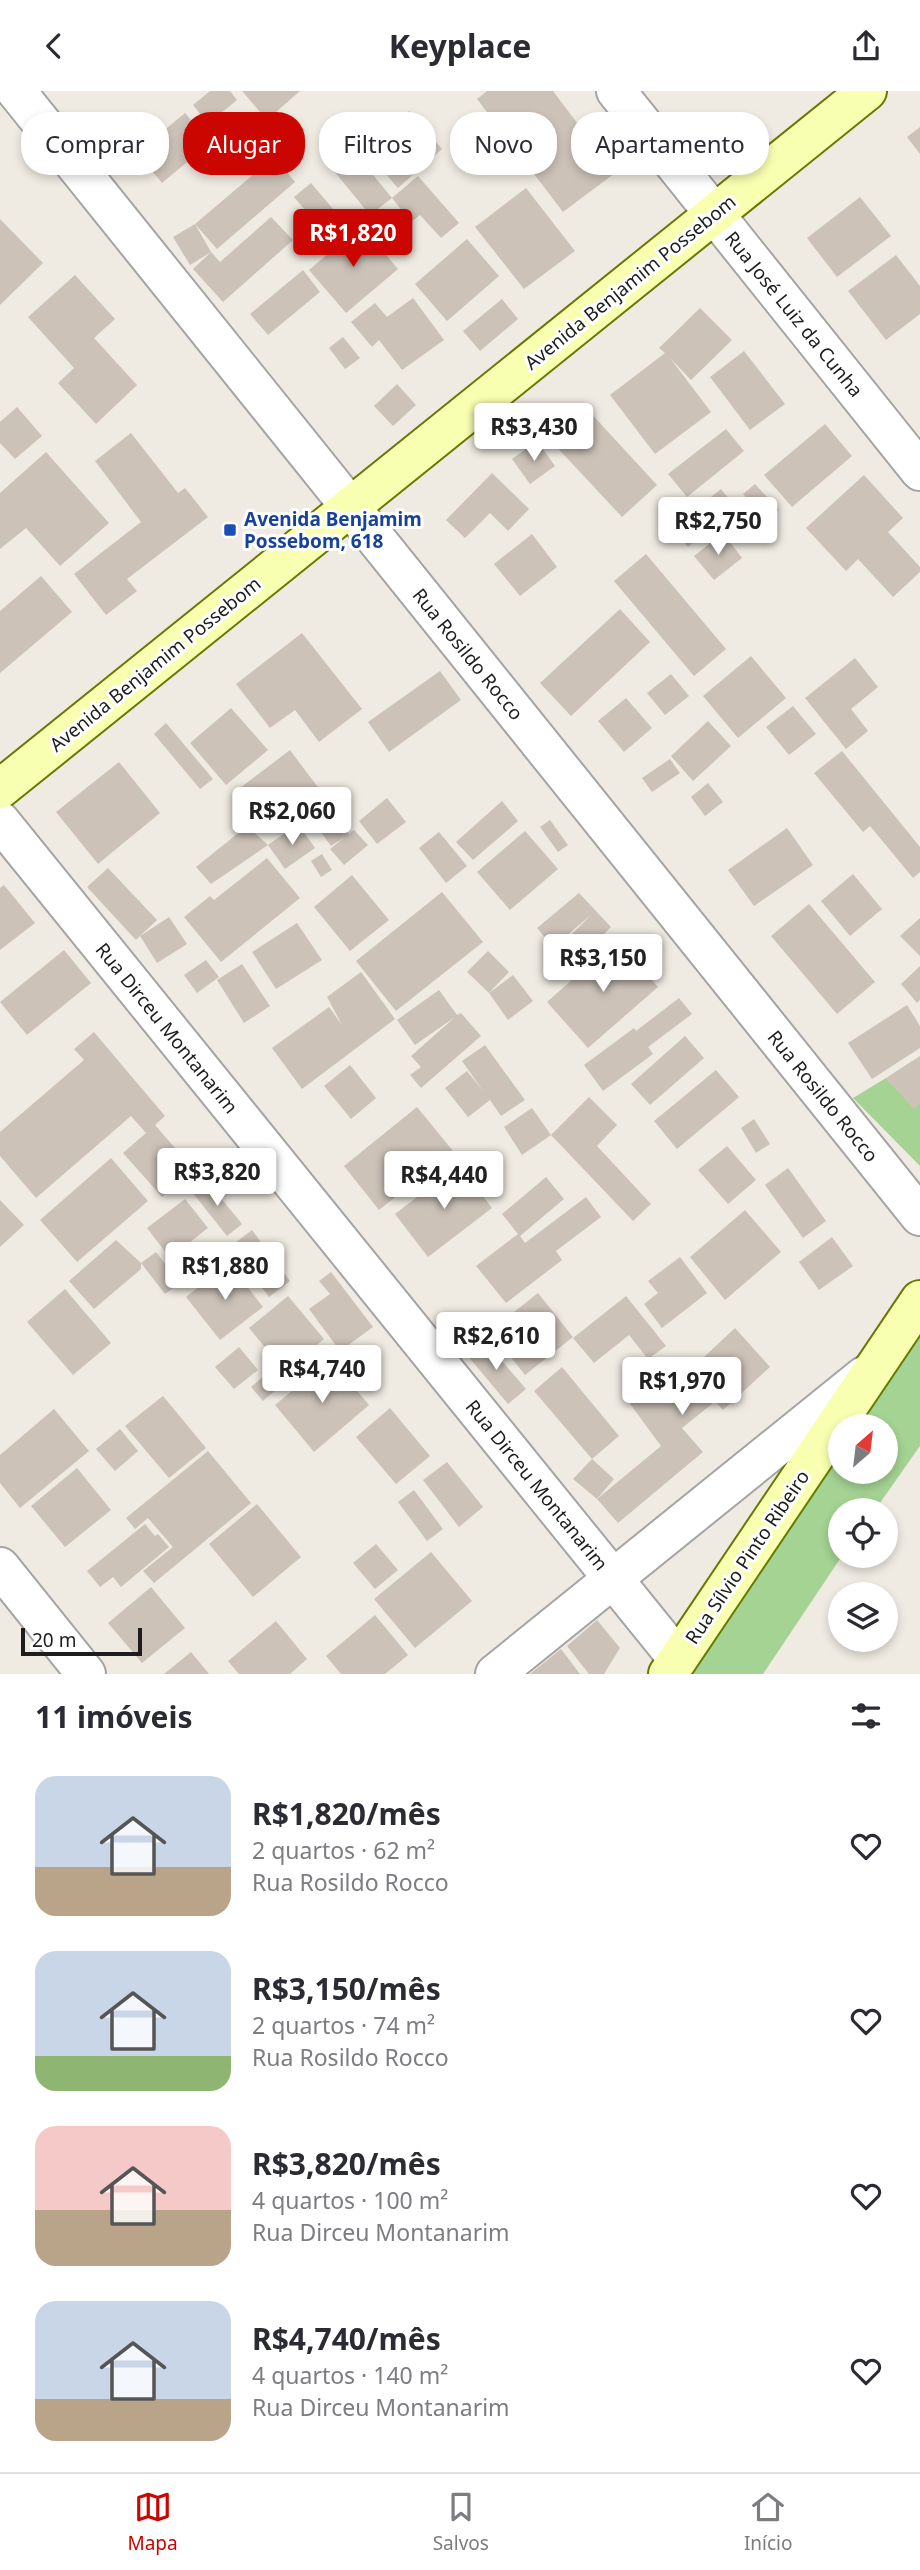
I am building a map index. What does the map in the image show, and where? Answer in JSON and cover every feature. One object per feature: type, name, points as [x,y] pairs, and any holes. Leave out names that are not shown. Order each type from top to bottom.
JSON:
[{"type":"street","name":"Rua Rosildo Rocco","points":[[16,91],[920,1216]]},
{"type":"street","name":"Rua José Luiz da Cunha","points":[[615,91],[920,471]]},
{"type":"street","name":"Avenida Benjamim Possebom","points":[[0,789],[867,91]]},
{"type":"street","name":"Rua Dirceu Montanarim","points":[[0,821],[613,1579],[673,1667]]},
{"type":"street","name":"Rua Sílvio Pinto Ribeiro","points":[[673,1667],[920,1300]]},
{"type":"street","points":[[495,1674],[874,1368]]},
{"type":"street","points":[[0,1567],[86,1674]]},
{"type":"green space","points":[[886,1078],[914,1108],[920,1103],[920,1166],[853,1098]]},
{"type":"green space","points":[[920,1331],[920,1446],[898,1477],[898,1414],[864,1414]]},
{"type":"green space","points":[[828,1467],[828,1484],[893,1484],[883,1498],[828,1498],[828,1568],[834,1568],[763,1674],[688,1674]]},
{"type":"building","points":[[210,91],[230,91],[237,100],[222,112],[199,112],[193,105]]},
{"type":"building","points":[[242,91],[300,91],[276,112],[260,112]]},
{"type":"building","points":[[487,91],[553,91],[571,115],[571,175],[612,175],[563,212],[535,175],[557,175],[557,112],[487,112],[477,99]]},
{"type":"building","points":[[183,115],[183,166],[162,183],[155,175],[169,175],[169,126]]},
{"type":"building","points":[[920,127],[920,154],[907,137]]},
{"type":"building","points":[[436,142],[442,149],[436,154]]},
{"type":"building","points":[[253,175],[289,175],[295,182],[217,249],[195,224]]},
{"type":"building","points":[[337,175],[373,175],[392,198],[370,215]]},
{"type":"building","points":[[387,175],[413,175],[398,188]]},
{"type":"building","points":[[418,176],[459,223],[441,238],[420,215],[411,222],[392,198]]},
{"type":"building","points":[[311,183],[339,216],[322,230],[294,197]]},
{"type":"building","points":[[526,188],[575,251],[524,289],[475,227]]},
{"type":"building","points":[[860,197],[891,236],[837,277],[807,238]]},
{"type":"building","points":[[271,217],[293,240],[223,302],[193,269],[211,252],[220,262]]},
{"type":"building","points":[[0,219],[43,263],[0,305]]},
{"type":"building","points":[[195,224],[211,252],[190,265],[173,237]]},
{"type":"building","points":[[361,226],[398,269],[346,313],[309,270]]},
{"type":"building","points":[[467,239],[499,276],[447,321],[415,284]]},
{"type":"building","points":[[896,255],[920,286],[920,314],[886,340],[848,291]]},
{"type":"building","points":[[303,270],[320,292],[268,335],[250,314]]},
{"type":"building","points":[[75,275],[115,319],[94,338],[137,385],[96,424],[58,383],[74,368],[28,317]]},
{"type":"building","points":[[413,298],[444,340],[402,370],[379,340],[372,347],[351,322],[375,303],[387,317]]},
{"type":"building","points":[[502,299],[518,319],[480,351],[463,331]]},
{"type":"building","points":[[700,308],[732,340],[691,380],[670,358],[711,412],[655,454],[610,395],[665,353],[659,348]]},
{"type":"building","points":[[343,337],[360,358],[345,369],[329,348]]},
{"type":"building","points":[[744,351],[785,404],[750,430],[710,377]]},
{"type":"building","points":[[397,384],[416,405],[393,426],[374,406]]},
{"type":"building","points":[[17,407],[42,436],[15,459],[0,443],[0,422]]},
{"type":"building","points":[[587,409],[657,485],[622,517],[552,442]]},
{"type":"building","points":[[825,424],[852,456],[792,507],[764,475]]},
{"type":"building","points":[[726,429],[744,451],[687,497],[668,474]]},
{"type":"building","points":[[131,433],[178,493],[185,488],[208,517],[127,579],[137,591],[106,615],[74,574],[141,522],[95,461]]},
{"type":"building","points":[[537,441],[555,466],[530,484],[512,459]]},
{"type":"building","points":[[46,452],[109,523],[60,566],[26,528],[0,549],[0,493]]},
{"type":"building","points":[[492,473],[529,509],[508,531],[490,513],[465,538],[446,520]]},
{"type":"building","points":[[864,475],[903,518],[888,532],[920,567],[920,572],[893,597],[858,559],[846,571],[806,528]]},
{"type":"building","points":[[755,484],[779,510],[767,520],[743,494]]},
{"type":"building","points":[[721,489],[745,520],[731,531],[722,519],[688,547],[672,528]]},
{"type":"building","points":[[723,533],[742,558],[714,580],[694,556]]},
{"type":"building","points":[[532,534],[557,567],[520,596],[494,564]]},
{"type":"building","points":[[646,554],[726,649],[694,676],[614,581]]},
{"type":"building","points":[[41,576],[72,612],[0,673],[0,611]]},
{"type":"building","points":[[620,609],[650,642],[571,716],[540,683]]},
{"type":"building","points":[[302,633],[362,709],[319,742],[295,710],[270,728],[236,684]]},
{"type":"building","points":[[751,656],[786,698],[738,738],[703,696]]},
{"type":"building","points":[[855,658],[878,687],[851,709],[868,731],[846,749],[805,698]]},
{"type":"building","points":[[440,671],[461,700],[389,752],[368,722]]},
{"type":"building","points":[[671,674],[689,696],[665,715],[647,693]]},
{"type":"building","points":[[626,698],[652,728],[624,752],[598,721]]},
{"type":"building","points":[[793,706],[816,734],[789,755],[766,727]]},
{"type":"building","points":[[231,708],[268,750],[226,785],[190,743]]},
{"type":"building","points":[[708,721],[731,746],[693,781],[671,756]]},
{"type":"building","points":[[166,723],[213,779],[200,789],[154,734]]},
{"type":"building","points":[[290,750],[320,790],[265,831],[236,791]]},
{"type":"building","points":[[842,751],[920,847],[920,872],[913,878],[870,826],[863,832],[814,773]]},
{"type":"building","points":[[670,759],[680,773],[652,792],[642,778]]},
{"type":"building","points":[[119,762],[160,813],[98,864],[56,812]]},
{"type":"building","points":[[708,783],[723,802],[705,816],[691,797]]},
{"type":"building","points":[[387,798],[406,822],[377,844],[359,821]]},
{"type":"building","points":[[502,801],[518,821],[473,860],[456,842]]},
{"type":"building","points":[[326,802],[349,834],[354,830],[368,845],[344,865],[330,849],[345,837],[331,846],[308,814]]},
{"type":"building","points":[[550,820],[568,845],[558,852],[540,827]]},
{"type":"building","points":[[298,824],[315,848],[285,869],[268,845]]},
{"type":"building","points":[[247,826],[268,845],[211,884],[196,867]]},
{"type":"building","points":[[787,828],[813,865],[754,906],[728,870]]},
{"type":"building","points":[[525,831],[558,869],[510,910],[477,872]]},
{"type":"building","points":[[439,832],[467,866],[446,883],[419,848]]},
{"type":"building","points":[[322,854],[332,870],[321,877],[311,861]]},
{"type":"building","points":[[267,858],[300,898],[221,962],[184,917],[210,896],[214,900]]},
{"type":"building","points":[[108,868],[157,920],[136,940],[87,887]]},
{"type":"building","points":[[853,874],[882,909],[850,936],[821,901]]},
{"type":"building","points":[[352,875],[389,920],[350,951],[314,907]]},
{"type":"building","points":[[4,885],[35,923],[0,950],[0,888]]},
{"type":"building","points":[[442,892],[483,942],[396,1011],[356,961]]},
{"type":"building","points":[[579,893],[611,927],[566,972],[550,956],[591,915],[553,947],[537,928]]},
{"type":"building","points":[[809,904],[875,982],[837,1014],[771,936]]},
{"type":"building","points":[[169,917],[187,944],[157,963],[140,936]]},
{"type":"building","points":[[920,918],[920,956],[900,936]]},
{"type":"building","points":[[297,923],[322,960],[276,989],[252,952]]},
{"type":"building","points":[[617,940],[658,987],[588,1048],[547,1002]]},
{"type":"building","points":[[64,950],[91,983],[27,1035],[0,1002]]},
{"type":"building","points":[[488,951],[509,972],[489,993],[467,972]]},
{"type":"building","points":[[206,960],[219,977],[197,993],[184,975]]},
{"type":"building","points":[[242,964],[270,1006],[244,1023],[217,980]]},
{"type":"building","points":[[920,966],[920,1000],[917,1003],[901,984]]},
{"type":"building","points":[[361,972],[395,1019],[302,1089],[272,1048],[329,1007],[342,1025],[327,997]]},
{"type":"building","points":[[513,975],[533,1001],[508,1020],[489,993]]},
{"type":"building","points":[[439,990],[457,1015],[461,1013],[481,1036],[421,1088],[410,1075],[421,1067],[411,1056],[455,1017],[415,1045],[397,1020]]},
{"type":"building","points":[[679,998],[692,1014],[648,1047],[653,1054],[603,1091],[584,1065],[634,1028],[636,1031]]},
{"type":"building","points":[[907,1005],[920,1026],[920,1048],[872,1079],[848,1043]]},
{"type":"building","points":[[94,1032],[165,1116],[155,1125],[194,1170],[162,1197],[123,1153],[146,1133],[131,1116],[36,1198],[0,1156],[0,1132],[84,1060],[74,1049]]},
{"type":"building","points":[[685,1036],[704,1058],[650,1105],[631,1084]]},
{"type":"building","points":[[485,1045],[525,1100],[501,1116],[490,1100],[468,1117],[445,1088],[467,1071],[483,1091],[462,1061]]},
{"type":"building","points":[[920,1056],[920,1103],[914,1109],[886,1078]]},
{"type":"building","points":[[350,1065],[376,1098],[351,1119],[324,1086]]},
{"type":"building","points":[[716,1070],[739,1097],[677,1149],[654,1121]]},
{"type":"building","points":[[589,1097],[617,1125],[597,1146],[651,1204],[633,1221],[551,1135]]},
{"type":"building","points":[[417,1107],[453,1151],[379,1210],[344,1166]]},
{"type":"building","points":[[532,1108],[551,1135],[522,1155],[504,1127]]},
{"type":"building","points":[[754,1119],[770,1144],[756,1153],[741,1128]]},
{"type":"building","points":[[727,1146],[756,1180],[728,1204],[698,1170]]},
{"type":"building","points":[[111,1158],[148,1201],[77,1262],[40,1220]]},
{"type":"building","points":[[459,1165],[492,1208],[428,1257],[395,1214]]},
{"type":"building","points":[[788,1168],[826,1221],[803,1238],[765,1185]]},
{"type":"building","points":[[546,1177],[564,1199],[520,1236],[525,1243],[586,1197],[601,1217],[556,1251],[562,1260],[506,1303],[476,1266],[518,1234],[502,1214]]},
{"type":"building","points":[[206,1180],[242,1224],[227,1236],[192,1192]]},
{"type":"building","points":[[185,1199],[208,1228],[170,1258],[147,1228]]},
{"type":"building","points":[[0,1200],[24,1225],[0,1247]]},
{"type":"building","points":[[745,1210],[781,1252],[725,1300],[690,1257]]},
{"type":"building","points":[[252,1230],[290,1281],[269,1297],[231,1246]]},
{"type":"building","points":[[832,1237],[853,1266],[819,1290],[799,1262]]},
{"type":"building","points":[[116,1240],[141,1263],[141,1269],[94,1309],[69,1281]]},
{"type":"building","points":[[156,1252],[180,1283],[165,1294],[141,1263]]},
{"type":"building","points":[[680,1257],[707,1293],[662,1328],[644,1304],[658,1293],[648,1281]]},
{"type":"building","points":[[229,1263],[263,1307],[220,1340],[186,1297]]},
{"type":"building","points":[[331,1272],[373,1327],[340,1351],[309,1309],[330,1294],[319,1281]]},
{"type":"building","points":[[65,1289],[111,1343],[73,1375],[27,1322]]},
{"type":"building","points":[[538,1293],[573,1337],[525,1375],[490,1331]]},
{"type":"building","points":[[288,1296],[324,1339],[285,1372],[249,1328]]},
{"type":"building","points":[[626,1296],[666,1346],[648,1359],[629,1335],[594,1363],[573,1338]]},
{"type":"building","points":[[735,1328],[770,1367],[723,1410],[690,1374],[712,1404],[682,1428],[703,1452],[618,1523],[597,1499],[661,1446],[628,1401],[680,1362],[688,1372]]},
{"type":"building","points":[[484,1340],[526,1389],[508,1404],[467,1355]]},
{"type":"building","points":[[239,1347],[258,1370],[234,1389],[215,1367]]},
{"type":"building","points":[[330,1359],[369,1405],[314,1452],[275,1405]]},
{"type":"building","points":[[562,1367],[619,1436],[592,1459],[534,1391]]},
{"type":"building","points":[[266,1374],[278,1388],[263,1401],[251,1387]]},
{"type":"building","points":[[163,1396],[206,1448],[169,1478],[125,1426]]},
{"type":"building","points":[[390,1408],[430,1456],[396,1484],[356,1437]]},
{"type":"building","points":[[54,1409],[89,1451],[20,1508],[0,1483],[0,1455]]},
{"type":"building","points":[[120,1429],[138,1451],[115,1471],[96,1449]]},
{"type":"building","points":[[208,1451],[251,1503],[154,1583],[143,1571],[173,1547],[148,1518],[135,1529],[126,1518]]},
{"type":"building","points":[[592,1459],[614,1479],[597,1499],[573,1479]]},
{"type":"building","points":[[447,1462],[483,1507],[459,1527],[423,1480]]},
{"type":"building","points":[[77,1468],[111,1510],[65,1547],[31,1506]]},
{"type":"building","points":[[414,1490],[443,1529],[427,1541],[398,1502]]},
{"type":"building","points":[[257,1504],[301,1557],[253,1597],[209,1544]]},
{"type":"building","points":[[145,1524],[169,1547],[121,1587],[113,1577],[100,1587],[87,1571]]},
{"type":"building","points":[[376,1544],[398,1570],[375,1589],[353,1563]]},
{"type":"building","points":[[431,1552],[472,1601],[415,1648],[374,1599]]},
{"type":"building","points":[[151,1587],[185,1628],[142,1663],[108,1623]]},
{"type":"building","points":[[375,1615],[408,1655],[385,1674],[341,1674],[326,1656]]},
{"type":"building","points":[[597,1620],[620,1648],[604,1674],[589,1674],[567,1646]]},
{"type":"building","points":[[276,1621],[307,1659],[290,1674],[239,1674],[228,1661]]},
{"type":"building","points":[[561,1649],[580,1674],[530,1674]]},
{"type":"building","points":[[191,1652],[209,1674],[164,1674]]},
{"type":"place","name":"Avenida Benjamim Possebom, 618","points":[[230,530]]}]
